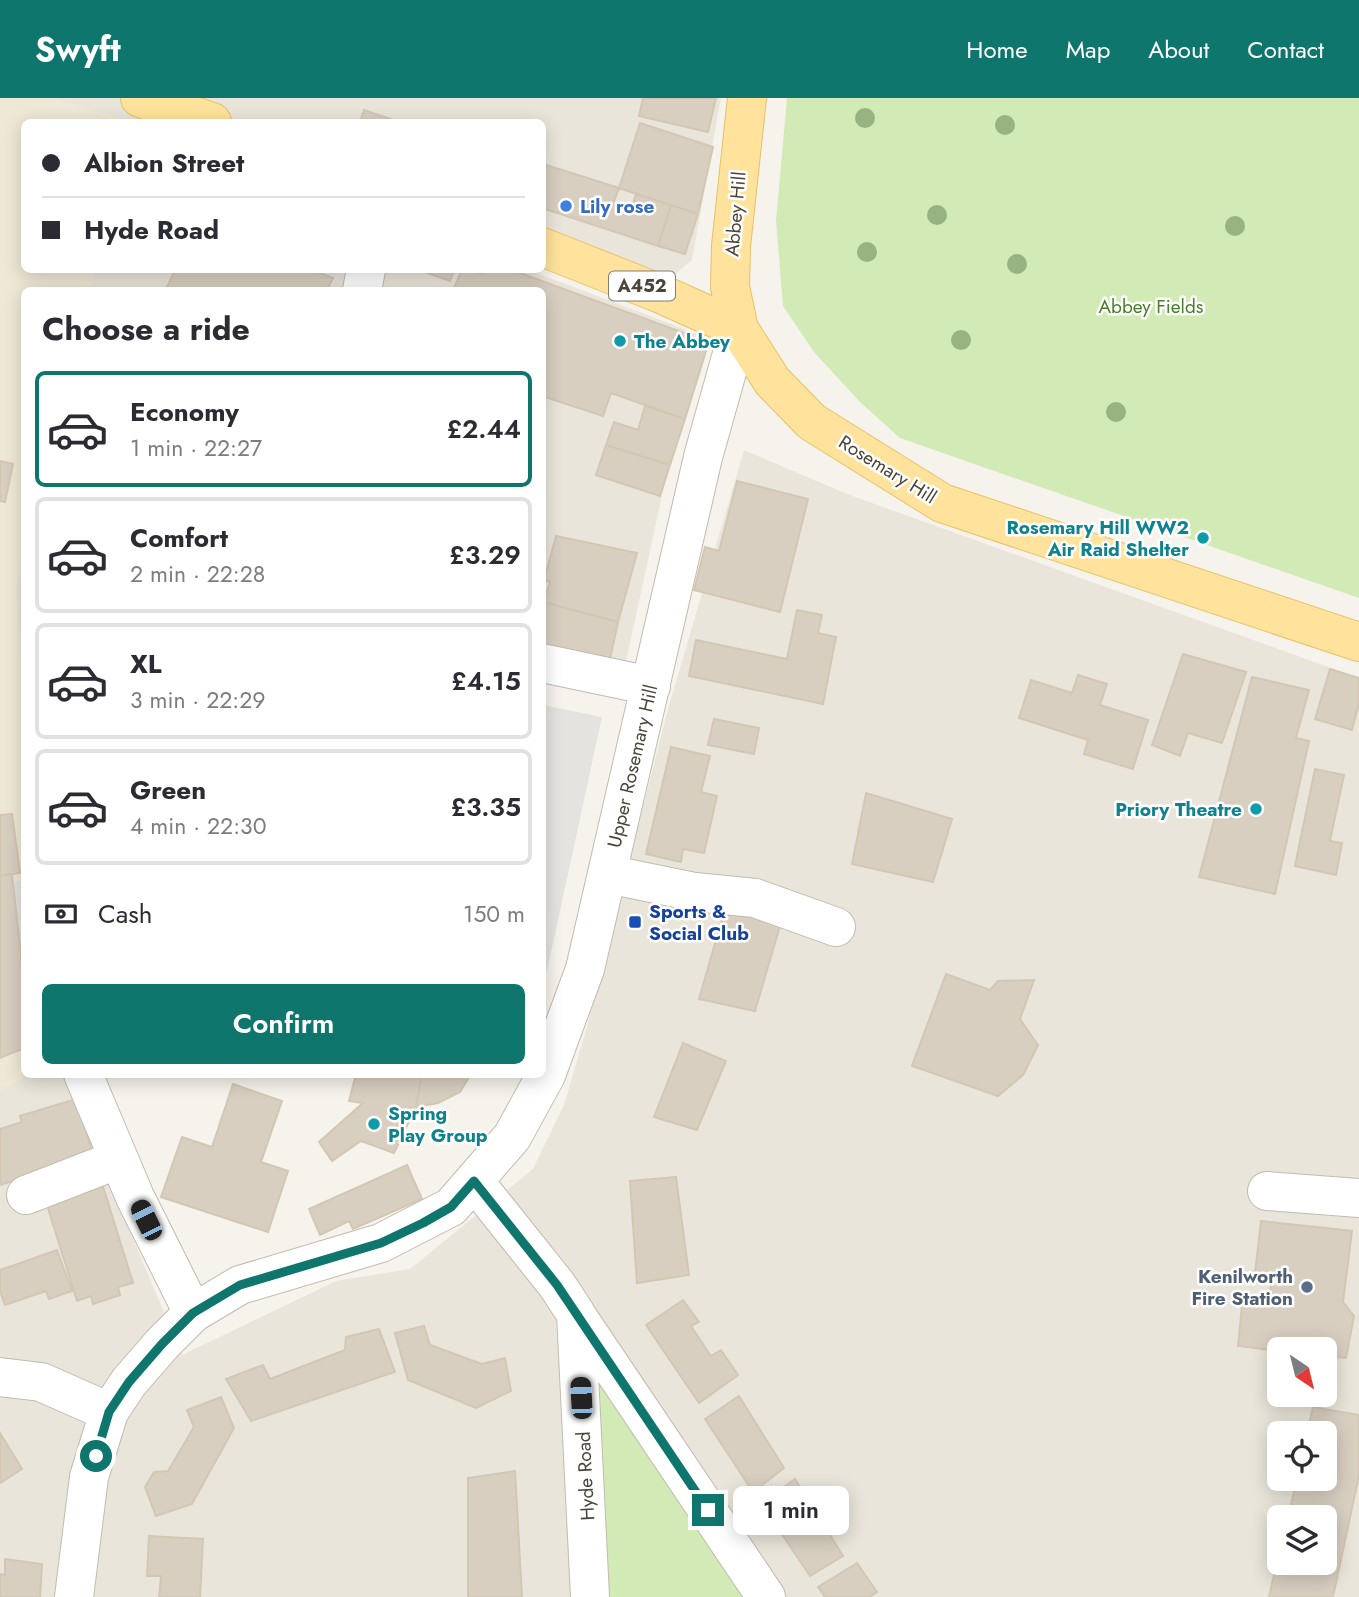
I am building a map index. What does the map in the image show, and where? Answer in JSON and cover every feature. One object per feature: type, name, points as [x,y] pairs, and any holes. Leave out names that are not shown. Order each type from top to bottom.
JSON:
[{"type":"main road","name":"Abbey Hill","points":[[739,329],[730,274],[747,98]]},
{"type":"main road","points":[[146,99],[203,119]]},
{"type":"main road","name":"A452","points":[[546,249],[661,294],[739,329]]},
{"type":"main road","name":"Rosemary Hill","points":[[739,329],[772,382],[812,422],[942,503],[1359,642]]},
{"type":"street","name":"Upper Rosemary Hill","points":[[546,1075],[585,969],[703,457],[739,329]]},
{"type":"street","points":[[546,664],[651,686]]},
{"type":"street","points":[[607,874],[695,892],[755,898],[836,927]]},
{"type":"street","points":[[85,1078],[135,1197],[193,1313]]},
{"type":"street","name":"Upper Rosemary Hill","points":[[74,1597],[89,1477],[109,1412],[129,1382],[162,1344],[193,1313],[240,1285],[381,1243],[451,1207],[512,1137],[544,1078]]},
{"type":"street","points":[[26,1195],[119,1159]]},
{"type":"street","points":[[474,1181],[557,1285],[766,1597]]},
{"type":"street","points":[[1267,1191],[1359,1198]]},
{"type":"street","name":"Hyde Road","points":[[576,1314],[590,1597]]},
{"type":"street","points":[[0,1377],[41,1382],[109,1412]]},
{"type":"shaded area","points":[[0,98],[721,98],[692,260],[663,284],[546,236],[546,119],[21,119],[21,273],[537,273],[697,334],[625,666],[546,649],[546,287],[21,287],[21,1078],[65,1078],[182,1355],[336,1281],[410,1269],[533,1169],[564,1105],[586,1030],[668,709],[744,450],[847,494],[1359,678],[1359,1597],[0,1597]]},
{"type":"shaded area","points":[[0,98],[53,98],[122,119],[21,119],[21,273],[95,273],[92,287],[21,287],[21,567],[16,588],[21,652],[22,1078],[0,1091]]},
{"type":"shaded area","points":[[546,706],[602,717],[546,973]]},
{"type":"shaded area","points":[[13,881],[21,881],[21,952]]},
{"type":"green space","name":"Abbey Fields","points":[[787,98],[1359,98],[1359,598],[900,438],[860,402],[814,352],[783,306],[776,221]]},
{"type":"green space","points":[[598,1368],[749,1597],[605,1597]]},
{"type":"building","points":[[643,98],[716,98],[708,132],[639,116]]},
{"type":"building","points":[[364,110],[390,119],[361,119]]},
{"type":"building","points":[[640,123],[713,147],[698,214],[619,188]]},
{"type":"building","points":[[546,165],[619,188],[613,204],[631,210],[636,194],[671,205],[658,246],[546,209]]},
{"type":"building","points":[[671,205],[698,214],[685,254],[658,246]]},
{"type":"building","points":[[174,273],[320,273],[333,278],[328,287],[167,287]]},
{"type":"building","points":[[427,273],[453,273],[450,281]]},
{"type":"building","name":"The Abbey","points":[[461,273],[520,273],[692,336],[705,346],[706,351],[685,419],[611,393],[603,416],[546,397],[546,287],[454,287]]},
{"type":"building","points":[[645,406],[685,419],[670,465],[606,445],[614,422],[638,430]]},
{"type":"building","points":[[606,445],[670,465],[660,496],[596,475]]},
{"type":"building","points":[[0,461],[13,464],[5,502],[0,501]]},
{"type":"building","points":[[737,481],[808,499],[780,612],[694,590],[705,547],[719,551]]},
{"type":"building","points":[[556,536],[637,553],[618,622],[546,603],[550,582],[546,581]]},
{"type":"building","points":[[546,603],[618,622],[610,659],[546,645]]},
{"type":"building","points":[[797,610],[822,615],[818,633],[836,637],[823,704],[689,676],[696,640],[787,659]]},
{"type":"building","points":[[1183,654],[1246,672],[1222,743],[1188,733],[1180,756],[1152,745]]},
{"type":"building","points":[[1330,669],[1359,678],[1359,704],[1352,730],[1315,719]]},
{"type":"building","points":[[1078,675],[1107,684],[1100,705],[1148,720],[1133,769],[1084,754],[1088,740],[1019,718],[1031,680],[1072,693]]},
{"type":"building","name":"Priory Theatre","points":[[1252,677],[1309,690],[1296,738],[1309,741],[1275,894],[1199,877]]},
{"type":"building","points":[[714,719],[759,728],[754,754],[708,745]]},
{"type":"building","points":[[671,747],[710,756],[701,792],[717,796],[704,853],[683,849],[681,862],[646,854]]},
{"type":"building","points":[[1315,769],[1344,775],[1330,841],[1342,843],[1336,875],[1295,866]]},
{"type":"building","points":[[866,793],[952,819],[933,882],[852,864]]},
{"type":"building","points":[[12,814],[20,873],[0,876],[0,815]]},
{"type":"building","points":[[12,874],[21,956],[21,1049],[0,1058],[0,876]]},
{"type":"building","points":[[725,909],[780,926],[755,1011],[699,999]]},
{"type":"building","points":[[946,974],[990,990],[998,981],[1034,980],[1020,1019],[1038,1045],[1023,1075],[998,1096],[912,1066]]},
{"type":"building","points":[[683,1043],[726,1061],[697,1130],[654,1117]]},
{"type":"building","name":"Spring Play Group","points":[[355,1078],[421,1078],[416,1107],[394,1153],[361,1141],[332,1161],[319,1142],[363,1103],[349,1101]]},
{"type":"building","points":[[421,1078],[469,1078],[460,1092],[438,1103],[416,1107]]},
{"type":"building","points":[[233,1084],[282,1101],[261,1162],[288,1171],[268,1232],[161,1197],[182,1137],[212,1147]]},
{"type":"building","points":[[76,1099],[133,1283],[118,1287],[120,1295],[93,1304],[91,1296],[77,1301],[37,1173],[0,1185],[0,1129],[22,1122],[20,1116]]},
{"type":"building","points":[[407,1165],[422,1199],[353,1229],[349,1221],[320,1235],[309,1209]]},
{"type":"building","points":[[676,1177],[689,1275],[637,1283],[630,1181]]},
{"type":"building","name":"Kenilworth Fire Station","points":[[1261,1221],[1352,1231],[1343,1302],[1354,1316],[1346,1358],[1337,1357],[1337,1337],[1267,1337],[1267,1350],[1238,1346],[1242,1306],[1270,1291],[1271,1283],[1254,1282]]},
{"type":"building","points":[[57,1250],[72,1291],[49,1299],[46,1291],[5,1305],[0,1291],[0,1270]]},
{"type":"building","points":[[683,1300],[699,1322],[691,1326],[711,1356],[721,1350],[738,1375],[699,1403],[646,1325]]},
{"type":"building","points":[[424,1326],[430,1345],[482,1364],[505,1358],[511,1391],[476,1408],[408,1380],[395,1333]]},
{"type":"building","points":[[379,1329],[395,1372],[251,1421],[226,1379],[263,1365],[270,1379],[345,1350],[346,1337]]},
{"type":"building","points":[[739,1396],[784,1468],[753,1492],[705,1419]]},
{"type":"building","points":[[221,1397],[234,1428],[192,1504],[156,1516],[145,1487],[154,1472],[168,1471],[194,1427],[187,1410]]},
{"type":"building","points":[[1313,1407],[1359,1415],[1359,1475],[1333,1597],[1269,1597],[1274,1575],[1337,1575],[1337,1505],[1291,1505],[1294,1491],[1337,1491],[1337,1421],[1310,1421]]},
{"type":"building","points":[[0,1433],[22,1469],[0,1483]]},
{"type":"building","points":[[515,1471],[522,1597],[468,1597],[468,1478]]},
{"type":"building","points":[[795,1479],[843,1556],[810,1576],[761,1503]]},
{"type":"building","points":[[149,1536],[203,1539],[200,1597],[159,1597],[161,1576],[147,1576]]},
{"type":"building","points":[[5,1559],[42,1564],[40,1597],[0,1597],[0,1574],[5,1575]]},
{"type":"building","points":[[857,1563],[877,1592],[870,1597],[825,1597],[818,1587]]},
{"type":"place","name":"Lily rose","points":[[566,206]]},
{"type":"place","name":"The Abbey","points":[[620,341]]},
{"type":"place","name":"Rosemary Hill WW2 Air Raid Shelter","points":[[1203,538]]},
{"type":"place","name":"Priory Theatre","points":[[1256,809]]},
{"type":"place","name":"Sports & Social Club","points":[[635,922]]},
{"type":"place","name":"Spring Play Group","points":[[374,1124]]},
{"type":"place","name":"Kenilworth Fire Station","points":[[1307,1287]]},
{"type":"route","points":[[96,1456],[109,1412],[129,1382],[193,1313],[240,1285],[381,1243],[451,1207],[474,1181],[557,1285],[708,1510]]}]
